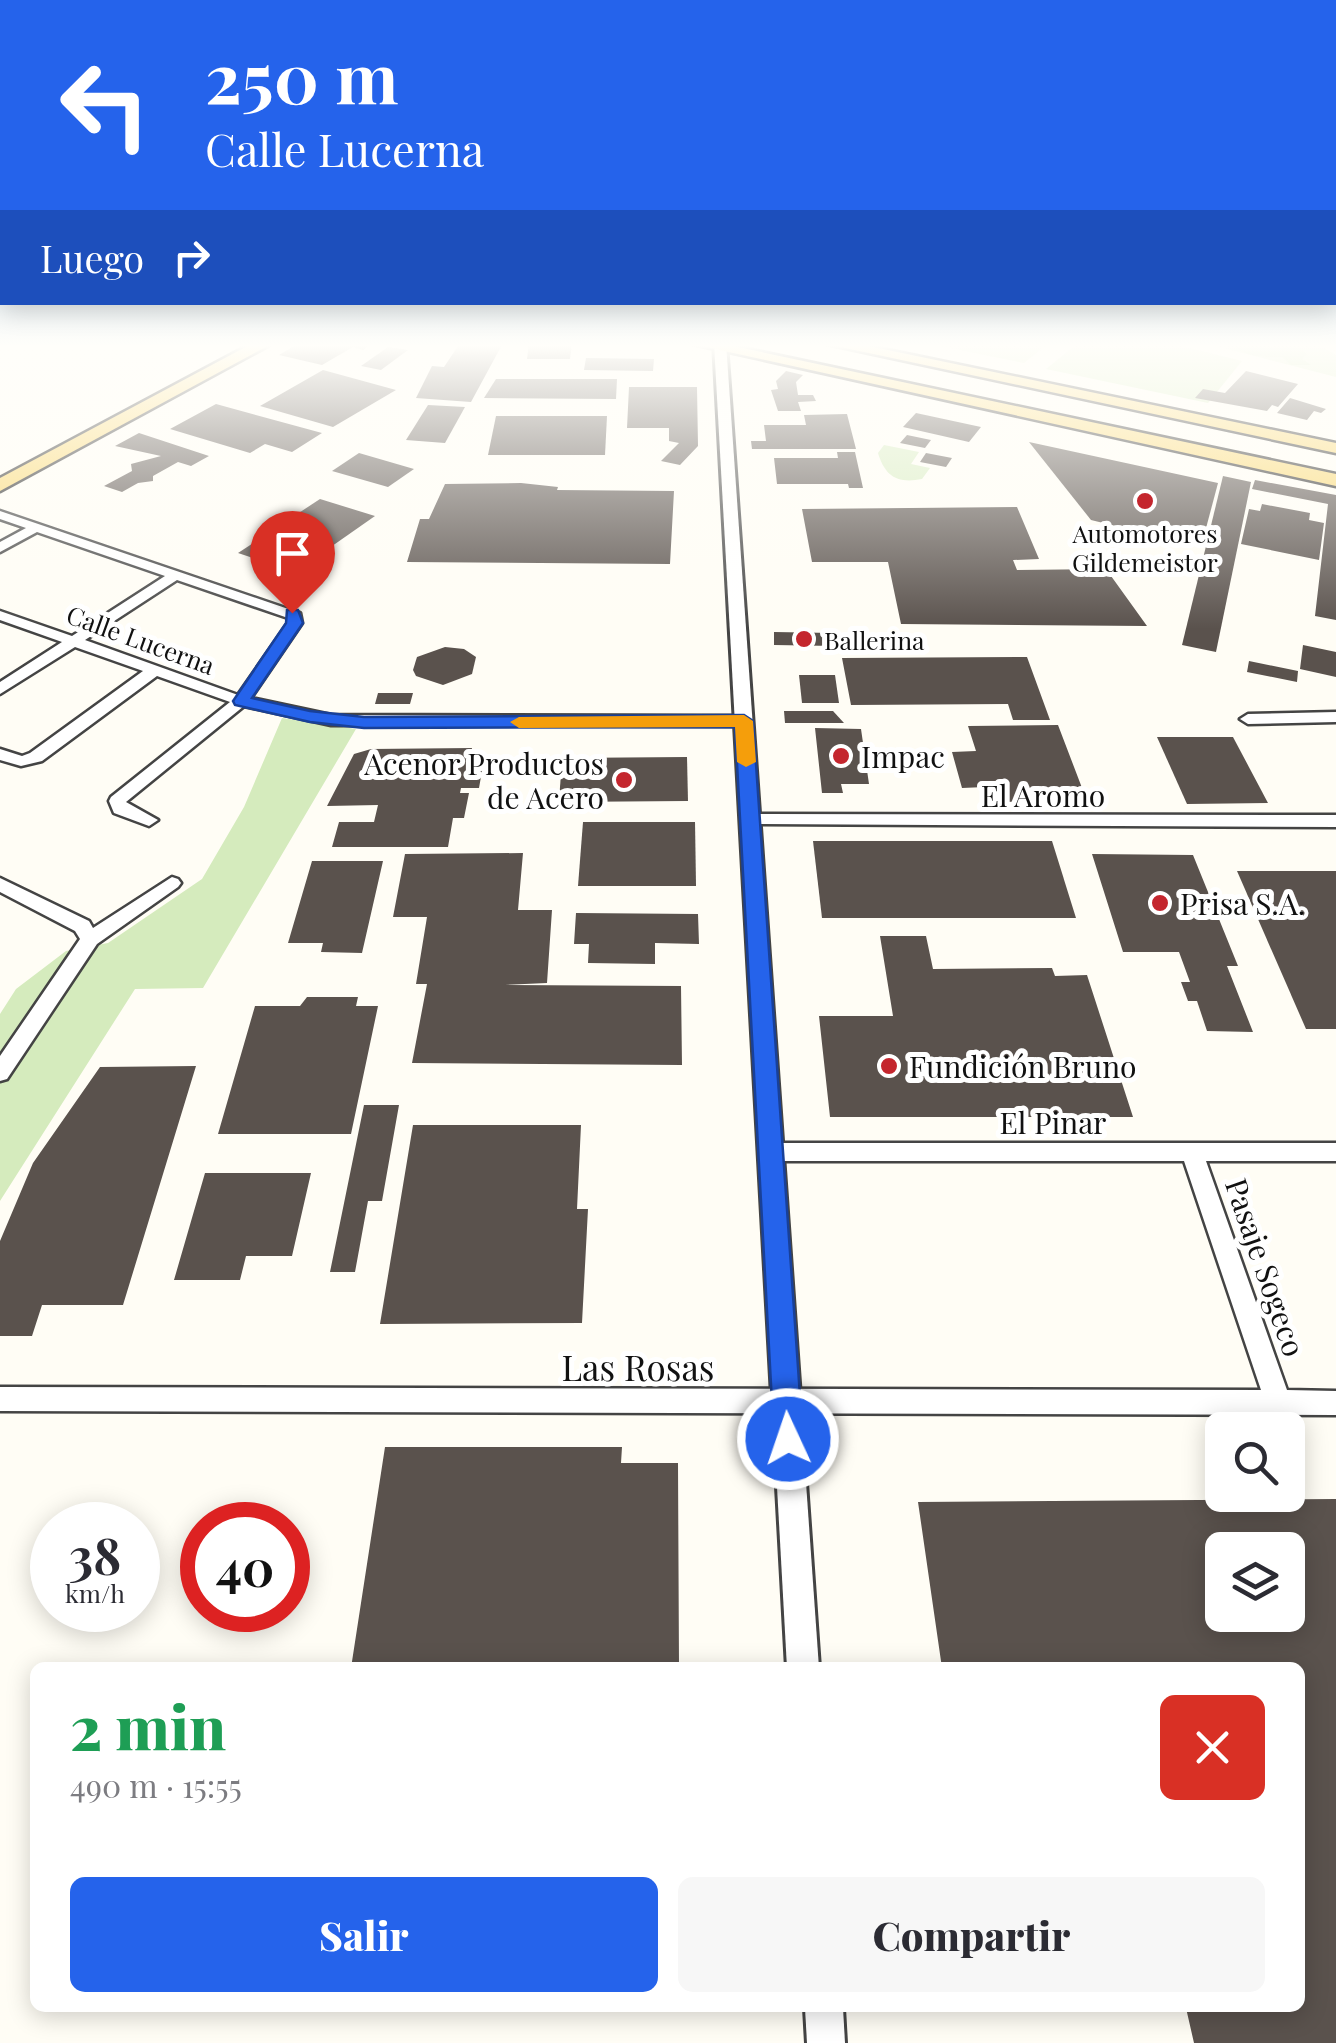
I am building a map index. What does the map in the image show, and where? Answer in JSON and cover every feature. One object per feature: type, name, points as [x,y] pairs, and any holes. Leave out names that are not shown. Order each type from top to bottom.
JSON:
[{"type":"main road","points":[[0,485],[87,438]]},
{"type":"main road","points":[[1144,438],[1336,480]]},
{"type":"main road","points":[[1289,438],[1336,448]]},
{"type":"street","points":[[726,438],[803,1662]]},
{"type":"street","points":[[0,514],[295,616],[242,701],[116,801],[120,810],[149,820]]},
{"type":"street","points":[[0,548],[38,527]]},
{"type":"street","points":[[0,689],[177,574]]},
{"type":"street","name":"Calle Lucerna","points":[[1,616],[242,701],[310,717],[364,723],[744,721]]},
{"type":"street","points":[[0,754],[20,761],[36,757],[156,670]]},
{"type":"street","points":[[1248,719],[1336,718]]},
{"type":"street","name":"El Aromo","points":[[750,820],[1336,821]]},
{"type":"street","points":[[0,884],[82,926],[90,939]]},
{"type":"street","points":[[0,1073],[90,939],[172,884]]},
{"type":"street","name":"El Pinar","points":[[771,1152],[1336,1152]]},
{"type":"street","name":"Pasaje Sogeco","points":[[1192,1152],[1278,1402]]},
{"type":"street","name":"Las Rosas","points":[[0,1399],[1336,1402]]},
{"type":"street","points":[[824,2012],[826,2043]]},
{"type":"green space","points":[[884,445],[919,452],[911,464],[930,468],[922,479],[893,476],[878,453]]},
{"type":"green space","points":[[282,718],[356,729],[203,988],[135,989],[0,1201],[0,1014],[16,989],[66,951],[108,943],[202,879],[244,807]]},
{"type":"building","points":[[129,438],[155,438],[209,456],[191,466],[178,462],[153,476],[153,481],[138,483],[122,492],[104,486],[132,471],[131,464],[161,456],[115,446]]},
{"type":"building","points":[[201,438],[314,438],[292,452],[265,444],[250,453]]},
{"type":"building","points":[[407,438],[448,438],[445,443]]},
{"type":"building","points":[[491,438],[606,438],[605,455],[488,455]]},
{"type":"building","points":[[698,438],[698,446],[680,465],[661,461],[679,443],[669,441]]},
{"type":"building","points":[[853,438],[856,449],[752,449],[751,441]]},
{"type":"building","points":[[904,438],[931,440],[925,448],[900,443]]},
{"type":"building","name":"Automotores Gildemeistor","points":[[1029,442],[1218,483],[1201,547],[1091,520]]},
{"type":"building","points":[[837,452],[855,452],[863,488],[849,488],[848,484],[777,484],[774,458],[838,458]]},
{"type":"building","points":[[359,453],[414,469],[388,487],[332,471]]},
{"type":"building","points":[[926,453],[952,458],[946,467],[920,462]]},
{"type":"building","points":[[1223,476],[1251,482],[1216,652],[1182,645]]},
{"type":"building","points":[[1255,480],[1336,495],[1336,620],[1315,616],[1328,504],[1252,489]]},
{"type":"building","points":[[521,483],[558,487],[557,490],[674,491],[670,564],[407,562],[420,519],[429,519],[445,484]]},
{"type":"building","points":[[320,499],[375,516],[295,572],[238,553]]},
{"type":"building","points":[[1262,504],[1310,513],[1309,520],[1324,523],[1319,560],[1241,544],[1249,509],[1260,511]]},
{"type":"building","points":[[1017,507],[1039,559],[1013,560],[1017,570],[1106,569],[1147,626],[901,624],[888,562],[812,562],[802,509]]},
{"type":"building","name":"Ballerina","points":[[774,632],[834,633],[835,646],[774,645]]},
{"type":"building","points":[[1303,645],[1336,652],[1336,677],[1300,669]]},
{"type":"building","points":[[445,647],[464,649],[476,657],[472,674],[443,685],[416,676],[413,670],[417,657]]},
{"type":"building","points":[[1027,657],[1050,720],[1013,720],[1008,704],[851,705],[842,658]]},
{"type":"building","points":[[1249,661],[1298,671],[1297,682],[1247,672]]},
{"type":"building","points":[[799,675],[835,675],[839,703],[802,703]]},
{"type":"building","points":[[378,693],[413,693],[410,704],[375,704]]},
{"type":"building","points":[[784,711],[833,711],[844,723],[785,723]]},
{"type":"building","points":[[1058,725],[1087,801],[990,802],[985,787],[962,788],[952,752],[976,751],[968,726]]},
{"type":"building","name":"Impac","points":[[815,728],[861,729],[869,784],[841,784],[843,793],[822,793]]},
{"type":"building","points":[[1157,737],[1233,737],[1268,803],[1187,804]]},
{"type":"building","points":[[472,748],[469,764],[482,771],[479,788],[461,788],[460,793],[469,793],[464,818],[453,818],[448,847],[332,847],[339,822],[374,822],[378,805],[327,806],[354,754],[371,749]]},
{"type":"building","name":"Acenor Productos de Acero","points":[[687,757],[688,801],[559,802],[562,758]]},
{"type":"building","points":[[583,822],[695,822],[696,886],[578,886]]},
{"type":"building","points":[[813,841],[1052,841],[1076,918],[822,918]]},
{"type":"building","points":[[523,853],[518,910],[552,910],[547,983],[505,985],[681,986],[682,1065],[412,1063],[427,984],[416,984],[427,917],[393,917],[405,854]]},
{"type":"building","name":"Prisa S.A.","points":[[1092,854],[1193,855],[1238,966],[1227,966],[1253,1032],[1207,1031],[1197,1001],[1188,1001],[1181,982],[1190,982],[1179,952],[1123,952]]},
{"type":"building","points":[[312,861],[383,861],[362,953],[321,952],[323,943],[288,943]]},
{"type":"building","points":[[1237,871],[1336,871],[1336,1029],[1306,1029]]},
{"type":"building","points":[[576,913],[698,914],[699,944],[655,943],[655,964],[588,963],[589,944],[574,944]]},
{"type":"building","points":[[880,936],[926,936],[933,969],[1052,968],[1055,976],[1087,975],[1133,1117],[830,1117],[819,1016],[893,1016]]},
{"type":"building","points":[[307,997],[358,997],[356,1006],[378,1006],[351,1134],[218,1134],[255,1006],[300,1006]]},
{"type":"building","points":[[196,1066],[123,1305],[42,1305],[32,1336],[0,1336],[0,1241],[33,1163],[100,1067]]},
{"type":"building","points":[[364,1105],[399,1105],[382,1201],[368,1201],[355,1272],[330,1272]]},
{"type":"building","points":[[413,1125],[581,1125],[577,1209],[588,1209],[582,1323],[380,1324]]},
{"type":"building","points":[[205,1173],[311,1173],[292,1256],[246,1256],[240,1280],[174,1280]]},
{"type":"building","points":[[385,1447],[622,1447],[621,1463],[678,1463],[679,1662],[352,1662]]},
{"type":"building","points":[[1305,1499],[1336,1499],[1336,2043],[1194,2043],[1187,2012],[1305,2012],[1305,1662],[941,1662],[918,1502],[1205,1500],[1205,1512],[1305,1512]]},
{"type":"slow traffic","points":[[519,722],[744,721],[746,762]]},
{"type":"place","name":"Automotores Gildemeistor","points":[[1145,501]]},
{"type":"place","name":"Ballerina","points":[[804,639]]},
{"type":"place","name":"Impac","points":[[841,756]]},
{"type":"place","name":"Acenor Productos de Acero","points":[[624,780]]},
{"type":"place","name":"Prisa S.A.","points":[[1160,903]]},
{"type":"place","name":"Fundición Bruno","points":[[889,1066]]},
{"type":"route","points":[[292,613],[296,620],[242,701],[310,717],[364,723],[744,721],[788,1439]]}]
